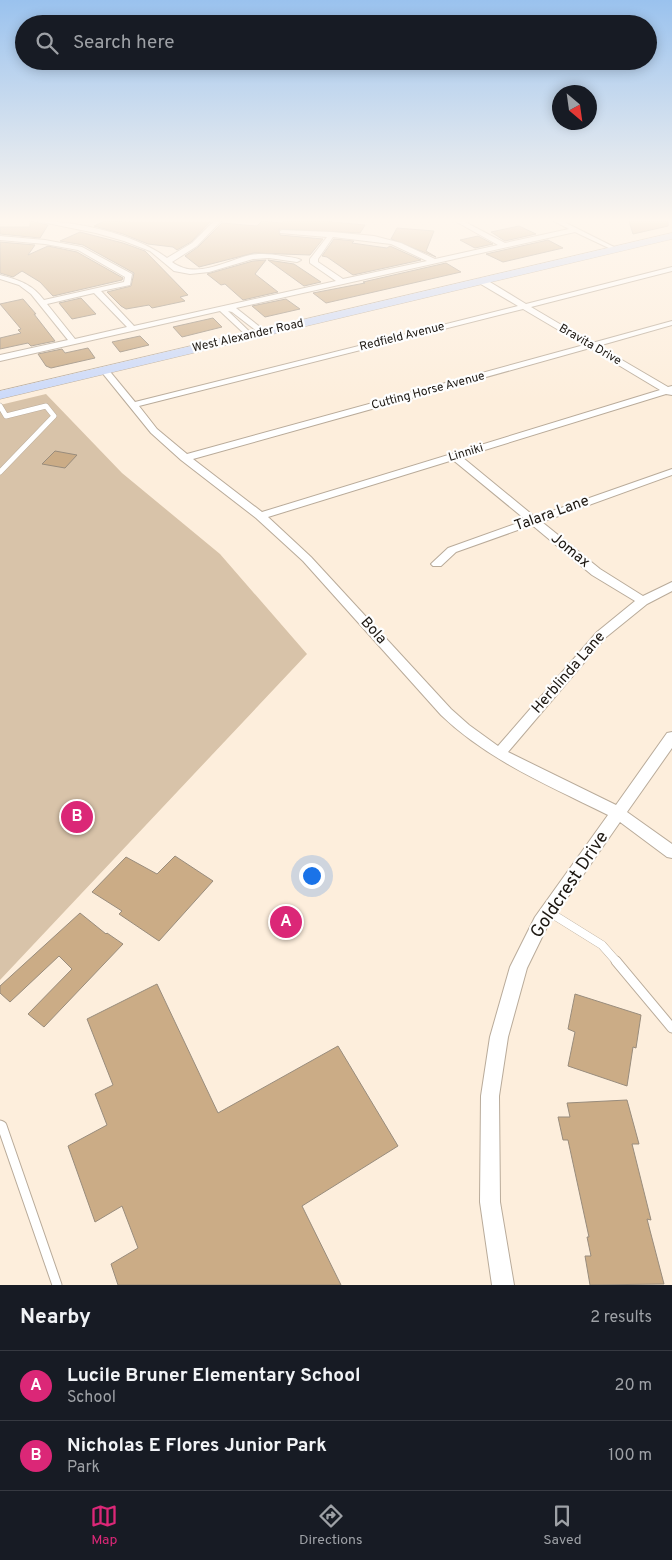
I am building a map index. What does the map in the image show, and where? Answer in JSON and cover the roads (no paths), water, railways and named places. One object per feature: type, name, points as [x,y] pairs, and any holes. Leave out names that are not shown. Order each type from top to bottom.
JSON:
[{"type":"main road","name":"West Alexander Road","points":[[0,395],[482,281]]},
{"type":"street","points":[[15,281],[22,283],[34,292],[72,342]]},
{"type":"street","points":[[42,303],[127,284],[128,281]]},
{"type":"street","points":[[0,358],[346,281]]},
{"type":"street","name":"Bravita Drive","points":[[482,281],[590,346],[671,391]]},
{"type":"street","name":"Redfield Avenue","points":[[133,405],[624,281]]},
{"type":"street","points":[[96,291],[133,329]]},
{"type":"street","points":[[225,308],[235,310],[262,333]]},
{"type":"street","points":[[225,308],[224,312],[249,336]]},
{"type":"street","name":"Cutting Horse Avenue","points":[[184,458],[672,323]]},
{"type":"street","name":"Bola","points":[[104,370],[154,431],[184,458],[260,516],[307,559],[331,583],[446,712],[464,729],[499,754],[618,814],[672,852]]},
{"type":"street","name":"Linniki","points":[[260,516],[671,391]]},
{"type":"street","name":"Jomax","points":[[454,456],[596,572],[643,601]]},
{"type":"street","name":"Talara Lane","points":[[437,564],[452,550],[672,472]]},
{"type":"street","name":"Herblinda Lane","points":[[499,754],[601,635],[643,601],[672,586]]},
{"type":"street","name":"Goldcrest Drive","points":[[502,1285],[490,1202],[490,1096],[498,1037],[520,967],[549,912],[672,737]]},
{"type":"lane","points":[[234,322],[246,319]]},
{"type":"lane","points":[[0,406],[6,416]]},
{"type":"lane","points":[[0,417],[46,406],[54,416],[0,472]]},
{"type":"lane","points":[[549,912],[602,946],[672,1028]]},
{"type":"lane","points":[[1,1126],[57,1285]]},
{"type":"place","name":"Nicholas E Flores Junior Park","points":[[77,817]]},
{"type":"place","name":"Lucile Bruner Elementary School","points":[[286,922]]}]
